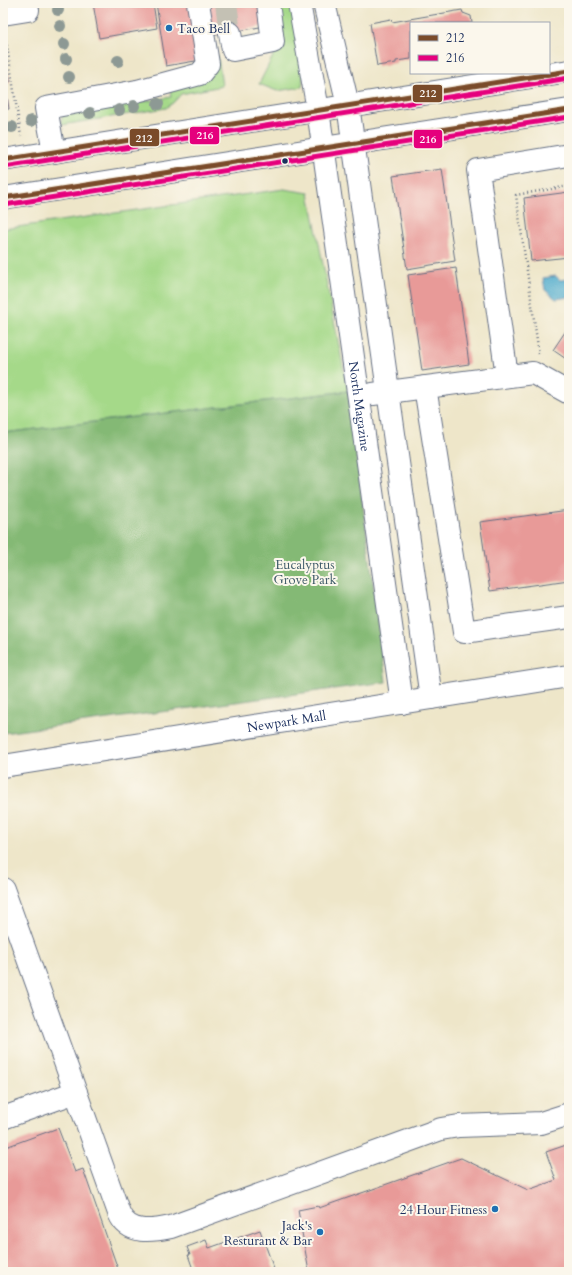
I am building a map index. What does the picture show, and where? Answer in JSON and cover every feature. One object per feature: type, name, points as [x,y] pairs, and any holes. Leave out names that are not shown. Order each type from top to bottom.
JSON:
[{"type":"street","points":[[54,152],[46,108],[137,92],[200,74],[208,64],[198,3]]},
{"type":"street","points":[[230,33],[233,50],[273,42],[268,3]]},
{"type":"street","name":"North Magazine","points":[[300,3],[318,110],[402,703]]},
{"type":"street","points":[[324,3],[348,105],[431,698]]},
{"type":"street","points":[[4,22],[28,10]]},
{"type":"street","points":[[550,74],[569,71]]},
{"type":"street","points":[[3,160],[550,74]]},
{"type":"street","points":[[3,198],[569,110]]},
{"type":"street","points":[[507,376],[478,170],[569,155]]},
{"type":"street","points":[[358,396],[533,373],[569,393]]},
{"type":"street","points":[[425,387],[464,632],[569,617]]},
{"type":"street","name":"Newpark Mall","points":[[3,766],[569,676]]},
{"type":"street","points":[[3,889],[121,1218],[131,1227],[146,1230],[171,1227],[441,1130],[459,1126],[541,1123],[569,1114]]},
{"type":"street","points":[[3,1118],[76,1092]]},
{"type":"path","points":[[4,22],[21,136]]},
{"type":"path","points":[[545,358],[539,354],[516,195],[569,186]]},
{"type":"green space","points":[[276,3],[295,3],[303,78],[302,87],[277,91],[259,84],[276,50],[284,49]]},
{"type":"green space","points":[[216,55],[218,56],[222,86],[181,94],[166,108],[62,125],[61,121],[63,115],[171,97],[170,90]]},
{"type":"green space","points":[[284,189],[309,193],[348,391],[3,433],[3,229]]},
{"type":"green space","name":"Eucalyptus Grove Park","points":[[348,391],[386,682],[3,733],[3,433]]},
{"type":"water","points":[[556,276],[560,280],[569,279],[569,297],[556,299],[545,290],[543,278]]},
{"type":"building","points":[[93,3],[153,3],[157,28],[99,38]]},
{"type":"building","points":[[156,3],[192,3],[201,60],[166,66]]},
{"type":"building","points":[[205,3],[261,3],[265,26],[211,36]]},
{"type":"building","points":[[462,10],[463,13],[471,16],[472,22],[410,22],[410,59],[377,66],[370,23],[391,19],[392,22]]},
{"type":"building","points":[[3,46],[10,82],[5,83],[9,109],[3,110]]},
{"type":"building","points":[[442,169],[455,261],[407,269],[393,176]]},
{"type":"building","points":[[569,192],[569,257],[531,261],[524,198]]},
{"type":"building","points":[[456,268],[469,364],[422,371],[408,275]]},
{"type":"building","points":[[569,326],[569,361],[553,350]]},
{"type":"building","points":[[569,510],[569,580],[490,591],[480,522]]},
{"type":"building","points":[[58,1128],[75,1172],[83,1169],[119,1272],[3,1272],[3,1148]]},
{"type":"building","points":[[569,1144],[569,1272],[309,1272],[298,1210],[318,1206],[319,1208],[461,1158],[528,1190],[556,1180],[546,1152]]},
{"type":"building","points":[[260,1230],[275,1272],[194,1272],[187,1247],[206,1240],[209,1248]]},
{"type":"tunnel","points":[[226,3],[230,33]]},
{"type":"transit line","name":"212","points":[[550,74],[569,71]]},
{"type":"transit line","name":"212","points":[[3,160],[550,74]]},
{"type":"transit line","name":"216","points":[[4,167],[569,78]]},
{"type":"transit line","name":"212","points":[[3,198],[569,110]]},
{"type":"transit line","name":"216","points":[[4,205],[569,117]]},
{"type":"place","name":"Taco Bell","points":[[169,28]]},
{"type":"place","name":"24 Hour Fitness","points":[[495,1209]]},
{"type":"place","name":"Jack's Resturant & Bar","points":[[320,1232]]}]
